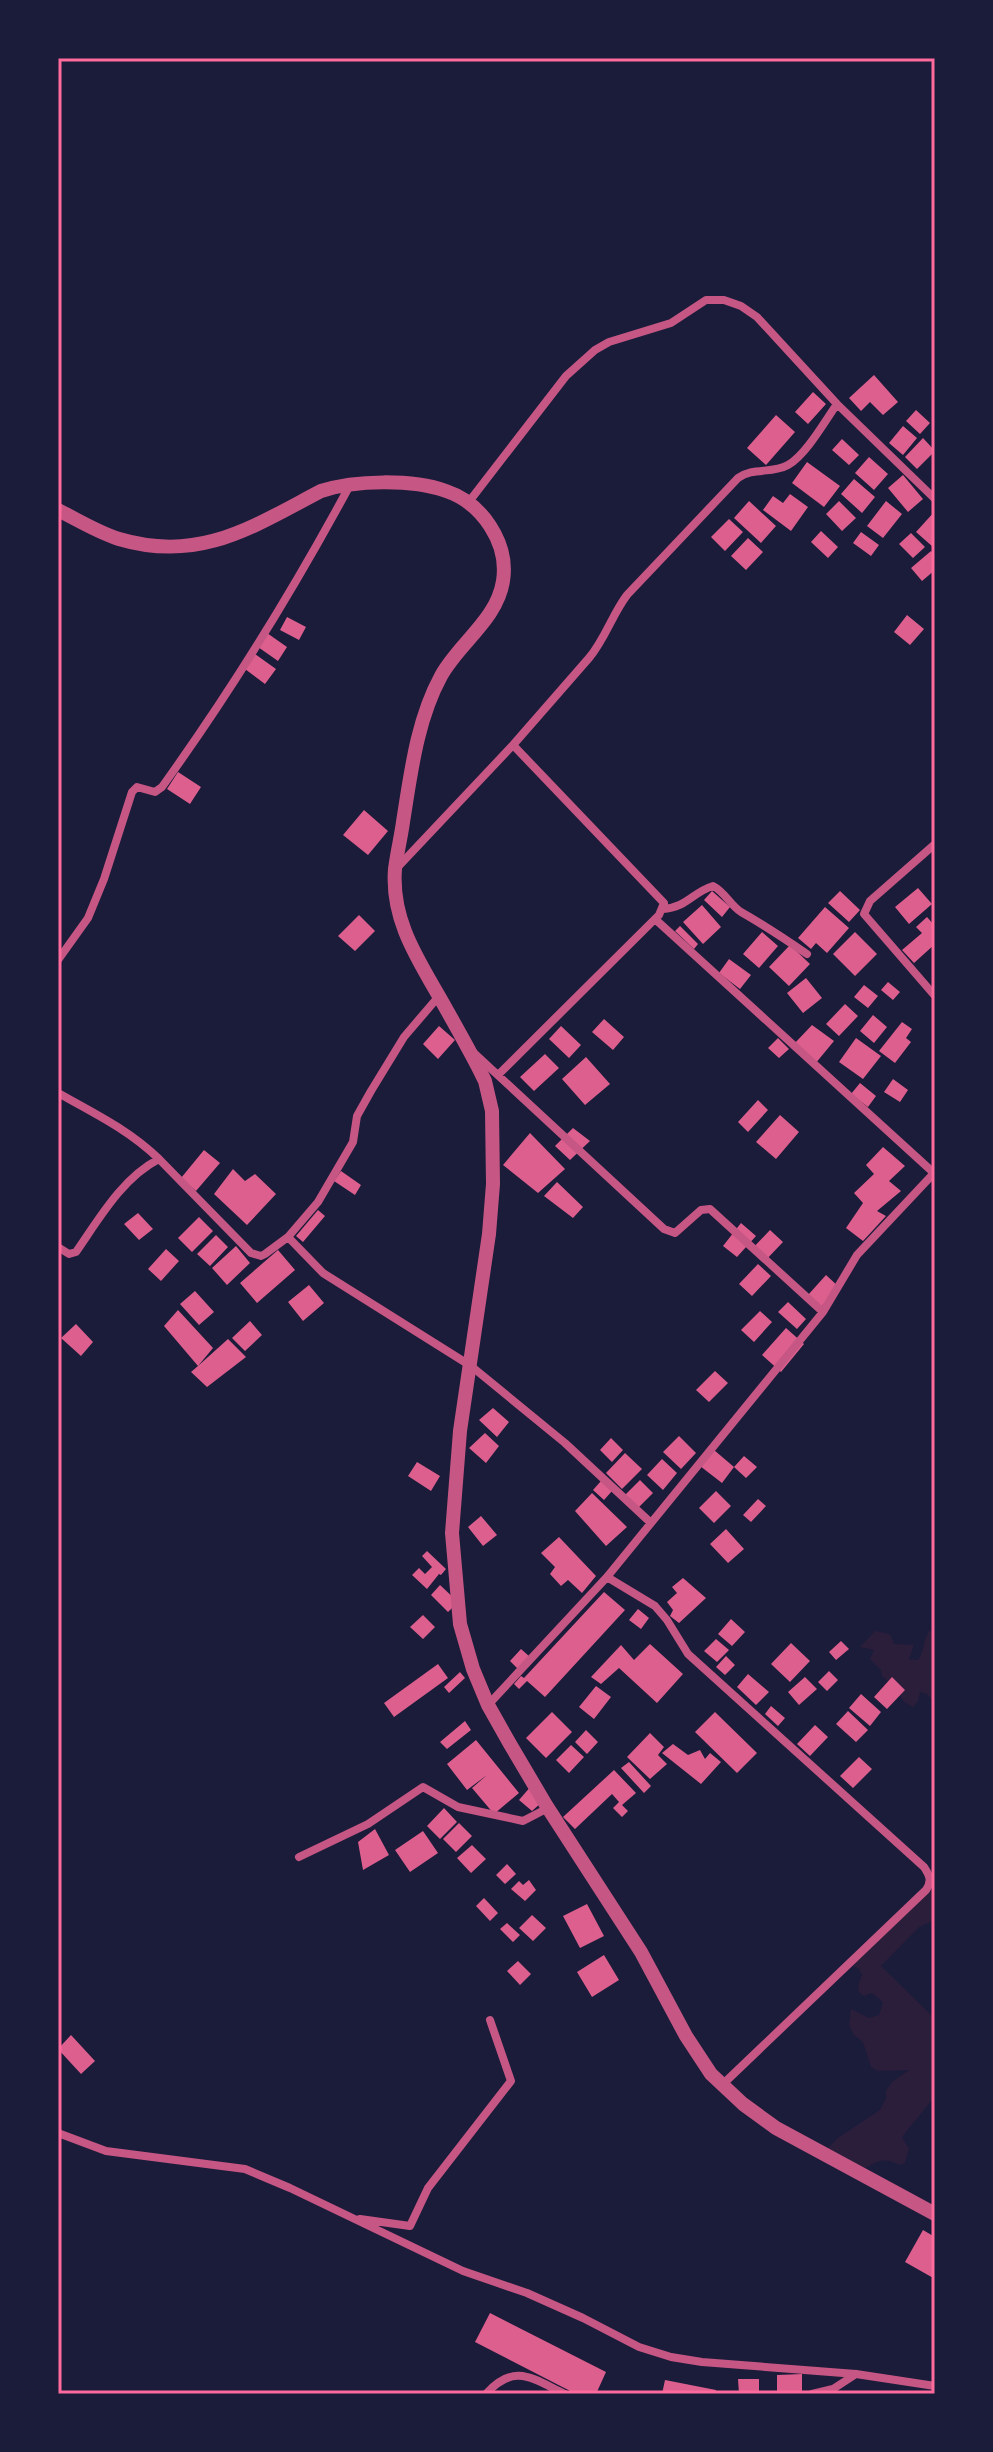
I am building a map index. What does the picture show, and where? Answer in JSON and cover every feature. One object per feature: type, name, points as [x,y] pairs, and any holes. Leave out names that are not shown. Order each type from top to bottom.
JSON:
[{"type":"street","points":[[468,503],[566,376],[595,350],[609,342],[671,323],[706,300],[724,300],[741,306],[757,317],[837,404],[935,499]]},
{"type":"street","points":[[395,871],[513,745],[597,648],[621,603],[647,573],[738,478],[746,473],[779,468],[794,460],[837,404]]},
{"type":"street","points":[[58,960],[88,918],[132,792],[137,787],[155,792],[162,787],[197,739],[318,545],[351,484]]},
{"type":"street","points":[[58,510],[118,539],[182,547],[224,539],[258,525],[321,491],[351,484],[425,486],[447,491],[468,503],[494,531],[501,547],[503,582],[490,613],[451,660],[427,706],[417,742],[395,871],[403,930],[485,1081],[492,1111],[489,1234],[460,1431],[452,1517],[452,1550],[460,1624],[473,1669],[488,1705],[548,1808],[641,1952],[699,2058],[721,2086],[776,2128],[935,2214]]},
{"type":"street","points":[[498,1075],[655,919],[664,903],[513,745]]},
{"type":"street","points":[[935,844],[870,901],[864,914],[935,996]]},
{"type":"street","points":[[663,909],[680,907],[713,886],[739,911],[755,918],[807,954]]},
{"type":"street","points":[[488,1705],[607,1577],[823,1312],[857,1255],[935,1173],[655,919]]},
{"type":"street","points":[[58,1093],[141,1141],[251,1253],[261,1256],[288,1237],[318,1202],[353,1142],[357,1116],[385,1068],[404,1037],[439,996]]},
{"type":"street","points":[[468,1047],[664,1229],[675,1233],[701,1210],[710,1209],[823,1312]]},
{"type":"street","points":[[58,1247],[69,1254],[76,1252],[111,1201],[159,1159]]},
{"type":"street","points":[[288,1237],[323,1273],[471,1366],[565,1443],[651,1523]]},
{"type":"street","points":[[607,1577],[655,1606],[688,1654],[924,1867],[929,1875],[930,1883],[926,1890],[721,2086]]},
{"type":"street","points":[[299,1857],[368,1824],[423,1787],[458,1807],[523,1821],[548,1808]]},
{"type":"street","points":[[352,2218],[410,2226],[428,2188],[511,2081],[490,2020]]},
{"type":"street","points":[[58,2133],[106,2151],[245,2169],[463,2271],[527,2293],[639,2347],[671,2357],[856,2374],[935,2386]]},
{"type":"street","points":[[486,2394],[499,2380],[518,2374],[565,2394]]},
{"type":"street","points":[[812,2394],[833,2389],[856,2374]]},
{"type":"shaded area","points":[[930,1630],[935,1635],[935,1704],[927,1694],[920,1692],[913,1707],[904,1702],[870,1659],[874,1650],[860,1647],[875,1631],[890,1634],[894,1644],[914,1645],[909,1659],[918,1660]]},
{"type":"shaded area","points":[[935,1884],[935,1920],[919,1927],[881,1966],[935,2019],[935,2096],[902,2137],[909,2149],[905,2163],[899,2165],[882,2161],[865,2168],[826,2150],[838,2138],[880,2110],[892,2082],[909,2070],[878,2071],[871,2067],[863,2042],[854,2035],[849,2025],[851,2009],[869,2018],[879,2015],[883,2002],[872,1993],[864,1996],[859,1992],[862,1975],[853,1966]]},
{"type":"building","points":[[874,375],[898,402],[883,415],[870,402],[861,411],[849,398]]},
{"type":"building","points":[[813,392],[826,404],[808,424],[795,412]]},
{"type":"building","points":[[916,410],[930,423],[920,434],[906,421]]},
{"type":"building","points":[[776,415],[795,432],[766,465],[747,448]]},
{"type":"building","points":[[903,426],[917,438],[903,455],[889,443]]},
{"type":"building","points":[[923,438],[935,451],[917,469],[905,457]]},
{"type":"building","points":[[842,439],[859,455],[849,465],[832,450]]},
{"type":"building","points":[[869,457],[888,474],[874,490],[855,473]]},
{"type":"building","points":[[807,462],[840,486],[824,507],[792,483]]},
{"type":"building","points":[[903,475],[923,499],[908,512],[888,488]]},
{"type":"building","points":[[854,479],[875,497],[862,513],[841,494]]},
{"type":"building","points":[[790,494],[808,507],[791,531],[763,510],[773,496],[783,503]]},
{"type":"building","points":[[749,501],[776,526],[761,543],[734,518]]},
{"type":"building","points":[[839,501],[856,518],[842,531],[826,514]]},
{"type":"building","points":[[886,501],[902,514],[883,538],[867,526]]},
{"type":"building","points":[[935,511],[935,545],[933,547],[916,532]]},
{"type":"building","points":[[729,519],[743,532],[725,551],[711,537]]},
{"type":"building","points":[[821,531],[838,547],[828,558],[811,542]]},
{"type":"building","points":[[861,532],[879,545],[871,556],[853,543]]},
{"type":"building","points":[[911,533],[925,547],[913,558],[899,544]]},
{"type":"building","points":[[748,538],[763,552],[746,570],[731,556]]},
{"type":"building","points":[[931,551],[935,556],[935,570],[922,581],[911,568]]},
{"type":"building","points":[[907,615],[924,629],[910,645],[894,632]]},
{"type":"building","points":[[287,617],[306,627],[299,640],[280,630]]},
{"type":"building","points":[[267,633],[287,647],[278,661],[258,647]]},
{"type":"building","points":[[255,654],[276,669],[265,684],[245,669]]},
{"type":"building","points":[[178,772],[201,787],[190,804],[167,789]]},
{"type":"building","points":[[364,810],[388,831],[368,855],[343,835]]},
{"type":"building","points":[[918,888],[932,904],[909,924],[895,907]]},
{"type":"building","points":[[712,891],[730,907],[722,917],[704,900]]},
{"type":"building","points":[[840,891],[860,910],[849,922],[828,903]]},
{"type":"building","points":[[702,905],[721,927],[703,944],[683,922]]},
{"type":"building","points":[[825,907],[849,928],[827,953],[816,943],[811,949],[798,938]]},
{"type":"building","points":[[359,915],[375,931],[355,951],[338,936]]},
{"type":"building","points":[[927,917],[935,926],[935,944],[914,963],[902,950],[922,933],[916,927]]},
{"type":"building","points":[[680,926],[698,944],[694,949],[675,931]]},
{"type":"building","points":[[762,932],[778,946],[759,968],[743,954]]},
{"type":"building","points":[[855,932],[877,954],[855,976],[833,954]]},
{"type":"building","points":[[790,945],[810,964],[789,986],[769,967]]},
{"type":"building","points":[[729,959],[751,975],[740,989],[719,973]]},
{"type":"building","points":[[806,978],[822,998],[803,1013],[787,993]]},
{"type":"building","points":[[888,982],[900,992],[893,1000],[881,990]]},
{"type":"building","points":[[864,985],[878,996],[868,1008],[854,997]]},
{"type":"building","points":[[845,1004],[858,1016],[839,1036],[826,1024]]},
{"type":"building","points":[[873,1015],[887,1027],[874,1043],[860,1031]]},
{"type":"building","points":[[604,1019],[624,1037],[613,1050],[592,1032]]},
{"type":"building","points":[[902,1022],[912,1029],[906,1038],[911,1042],[895,1063],[879,1051]]},
{"type":"building","points":[[812,1025],[834,1041],[815,1064],[793,1045]]},
{"type":"building","points":[[439,1026],[455,1040],[438,1059],[423,1044]]},
{"type":"building","points":[[561,1026],[581,1045],[569,1058],[549,1039]]},
{"type":"building","points":[[778,1038],[789,1049],[779,1058],[768,1048]]},
{"type":"building","points":[[856,1038],[881,1056],[863,1079],[839,1062]]},
{"type":"building","points":[[545,1054],[559,1068],[534,1091],[520,1077]]},
{"type":"building","points":[[586,1057],[610,1084],[585,1105],[562,1079]]},
{"type":"building","points":[[893,1079],[908,1090],[900,1102],[884,1092]]},
{"type":"building","points":[[860,1083],[876,1096],[868,1107],[851,1094]]},
{"type":"building","points":[[758,1100],[768,1110],[748,1132],[738,1122]]},
{"type":"building","points":[[780,1115],[799,1132],[776,1159],[756,1142]]},
{"type":"building","points":[[573,1128],[590,1141],[570,1160],[555,1146]]},
{"type":"building","points":[[530,1133],[565,1169],[538,1193],[503,1165]]},
{"type":"building","points":[[883,1147],[905,1166],[889,1181],[901,1191],[877,1211],[886,1216],[863,1241],[846,1228],[863,1203],[854,1193],[874,1174],[866,1165]]},
{"type":"building","points":[[204,1150],[220,1163],[196,1191],[181,1178]]},
{"type":"building","points":[[233,1169],[245,1181],[255,1174],[276,1194],[247,1225],[214,1194]]},
{"type":"building","points":[[341,1171],[361,1185],[355,1195],[334,1181]]},
{"type":"building","points":[[557,1182],[583,1207],[573,1218],[544,1196]]},
{"type":"building","points":[[318,1210],[325,1216],[303,1242],[296,1236]]},
{"type":"building","points":[[138,1213],[153,1229],[139,1240],[124,1224]]},
{"type":"building","points":[[199,1217],[213,1231],[192,1252],[178,1238]]},
{"type":"building","points":[[741,1223],[756,1236],[737,1257],[723,1246]]},
{"type":"building","points":[[770,1230],[783,1242],[764,1262],[752,1249]]},
{"type":"building","points":[[216,1235],[228,1247],[210,1266],[197,1254]]},
{"type":"building","points":[[236,1246],[250,1263],[227,1285],[212,1268]]},
{"type":"building","points":[[166,1249],[179,1261],[161,1281],[148,1269]]},
{"type":"building","points":[[278,1250],[295,1270],[257,1303],[240,1283]]},
{"type":"building","points":[[758,1264],[771,1276],[752,1296],[739,1284]]},
{"type":"building","points":[[826,1275],[839,1287],[821,1307],[808,1295]]},
{"type":"building","points":[[309,1285],[324,1303],[303,1321],[288,1302]]},
{"type":"building","points":[[195,1291],[214,1312],[199,1325],[180,1304]]},
{"type":"building","points":[[788,1302],[806,1319],[797,1329],[778,1312]]},
{"type":"building","points":[[178,1310],[213,1348],[198,1366],[164,1326]]},
{"type":"building","points":[[760,1311],[772,1322],[754,1342],[741,1330]]},
{"type":"building","points":[[250,1321],[262,1335],[245,1351],[232,1338]]},
{"type":"building","points":[[76,1324],[93,1342],[81,1356],[61,1338]]},
{"type":"building","points":[[786,1328],[804,1344],[781,1372],[762,1355]]},
{"type":"building","points":[[228,1339],[246,1357],[207,1387],[191,1372]]},
{"type":"building","points":[[715,1371],[728,1383],[709,1402],[696,1390]]},
{"type":"building","points":[[493,1408],[509,1422],[497,1437],[479,1420]]},
{"type":"building","points":[[485,1433],[499,1446],[486,1463],[469,1448]]},
{"type":"building","points":[[679,1436],[696,1453],[681,1469],[663,1452]]},
{"type":"building","points":[[611,1438],[623,1450],[612,1462],[600,1450]]},
{"type":"building","points":[[714,1450],[734,1467],[722,1483],[700,1466]]},
{"type":"building","points":[[625,1453],[642,1469],[622,1489],[606,1473]]},
{"type":"building","points":[[744,1456],[757,1467],[746,1478],[734,1467]]},
{"type":"building","points":[[662,1459],[677,1473],[663,1490],[647,1475]]},
{"type":"building","points":[[417,1462],[440,1476],[431,1491],[408,1476]]},
{"type":"building","points":[[640,1480],[653,1493],[638,1508],[625,1495]]},
{"type":"building","points":[[601,1481],[612,1491],[604,1500],[593,1490]]},
{"type":"building","points":[[716,1491],[731,1506],[714,1523],[699,1508]]},
{"type":"building","points":[[592,1493],[627,1527],[606,1546],[575,1511]]},
{"type":"building","points":[[758,1499],[766,1506],[751,1522],[743,1515]]},
{"type":"building","points":[[481,1516],[497,1535],[483,1546],[468,1527]]},
{"type":"building","points":[[726,1529],[744,1549],[728,1563],[710,1544]]},
{"type":"building","points":[[559,1537],[596,1576],[582,1593],[568,1580],[561,1586],[550,1574],[555,1567],[541,1553]]},
{"type":"building","points":[[427,1551],[446,1569],[427,1589],[412,1575],[419,1568],[425,1574],[432,1567],[422,1556]]},
{"type":"building","points":[[683,1578],[706,1598],[679,1623],[670,1616],[673,1610],[667,1602],[677,1593],[672,1587]]},
{"type":"building","points":[[440,1585],[458,1602],[448,1612],[431,1595]]},
{"type":"building","points":[[604,1592],[625,1610],[545,1697],[527,1681],[519,1689],[514,1684],[521,1676],[524,1678]]},
{"type":"building","points":[[638,1609],[649,1618],[641,1629],[629,1620]]},
{"type":"building","points":[[423,1615],[435,1627],[423,1639],[410,1627]]},
{"type":"building","points":[[731,1619],[745,1632],[732,1646],[718,1634]]},
{"type":"building","points":[[716,1639],[729,1650],[717,1662],[704,1651]]},
{"type":"building","points":[[841,1641],[849,1649],[836,1660],[829,1652]]},
{"type":"building","points":[[791,1643],[810,1661],[790,1682],[771,1664]]},
{"type":"building","points":[[650,1644],[683,1674],[657,1703],[619,1668],[601,1684],[591,1677],[621,1645],[634,1660]]},
{"type":"building","points":[[521,1649],[530,1657],[518,1669],[510,1661]]},
{"type":"building","points":[[726,1656],[735,1665],[725,1675],[716,1667]]},
{"type":"building","points":[[438,1664],[448,1678],[394,1717],[384,1703]]},
{"type":"building","points":[[829,1671],[838,1680],[827,1691],[818,1682]]},
{"type":"building","points":[[460,1672],[465,1678],[449,1693],[444,1687]]},
{"type":"building","points":[[748,1674],[769,1692],[756,1705],[737,1687]]},
{"type":"building","points":[[805,1677],[817,1689],[799,1705],[788,1692]]},
{"type":"building","points":[[892,1677],[905,1690],[887,1709],[874,1697]]},
{"type":"building","points":[[596,1686],[611,1697],[594,1719],[579,1707]]},
{"type":"building","points":[[861,1694],[881,1712],[870,1726],[849,1708]]},
{"type":"building","points":[[771,1706],[785,1718],[778,1726],[765,1714]]},
{"type":"building","points":[[848,1711],[868,1730],[856,1742],[836,1724]]},
{"type":"building","points":[[552,1712],[572,1732],[546,1758],[526,1738]]},
{"type":"building","points":[[715,1712],[757,1753],[737,1773],[695,1732]]},
{"type":"building","points":[[465,1721],[471,1730],[447,1749],[440,1742]]},
{"type":"building","points":[[815,1725],[828,1737],[810,1756],[797,1744]]},
{"type":"building","points":[[586,1730],[598,1742],[587,1754],[575,1742]]},
{"type":"building","points":[[650,1733],[664,1747],[658,1755],[667,1764],[650,1779],[627,1757]]},
{"type":"building","points":[[476,1740],[519,1793],[494,1814],[472,1788],[487,1775],[467,1790],[447,1764]]},
{"type":"building","points":[[673,1744],[688,1755],[700,1750],[705,1759],[710,1753],[721,1762],[701,1784],[662,1753]]},
{"type":"building","points":[[571,1745],[584,1757],[569,1773],[556,1760]]},
{"type":"building","points":[[859,1757],[872,1769],[853,1788],[840,1776]]},
{"type":"building","points":[[629,1762],[651,1786],[644,1793],[621,1768]]},
{"type":"building","points":[[614,1770],[636,1793],[622,1805],[628,1811],[622,1817],[613,1808],[619,1802],[612,1794],[575,1829],[563,1817]]},
{"type":"building","points":[[532,1785],[542,1802],[532,1811],[519,1800]]},
{"type":"building","points":[[444,1808],[457,1822],[440,1839],[427,1826]]},
{"type":"building","points":[[459,1823],[472,1836],[456,1852],[443,1839]]},
{"type":"building","points":[[375,1829],[389,1855],[363,1870],[358,1842]]},
{"type":"building","points":[[423,1831],[438,1853],[410,1872],[395,1850]]},
{"type":"building","points":[[472,1845],[486,1859],[471,1873],[457,1858]]},
{"type":"building","points":[[507,1864],[516,1874],[505,1884],[496,1875]]},
{"type":"building","points":[[529,1880],[536,1890],[525,1901],[511,1889],[519,1881],[523,1885]]},
{"type":"building","points":[[484,1898],[498,1913],[490,1921],[476,1906]]},
{"type":"building","points":[[587,1904],[604,1936],[580,1948],[563,1916]]},
{"type":"building","points":[[532,1915],[546,1928],[533,1941],[519,1928]]},
{"type":"building","points":[[507,1923],[520,1935],[513,1942],[500,1929]]},
{"type":"building","points":[[604,1955],[619,1980],[592,1997],[577,1972]]},
{"type":"building","points":[[518,1961],[531,1974],[520,1985],[507,1971]]},
{"type":"building","points":[[71,2035],[95,2061],[81,2074],[58,2049]]},
{"type":"building","points":[[923,2230],[935,2237],[935,2279],[905,2262]]},
{"type":"building","points":[[490,2313],[606,2372],[596,2394],[576,2394],[475,2342]]},
{"type":"building","points":[[802,2374],[802,2392],[777,2392],[777,2375]]},
{"type":"building","points":[[738,2379],[759,2379],[759,2394],[739,2394]]},
{"type":"building","points":[[665,2380],[716,2390],[715,2394],[662,2394]]}]
